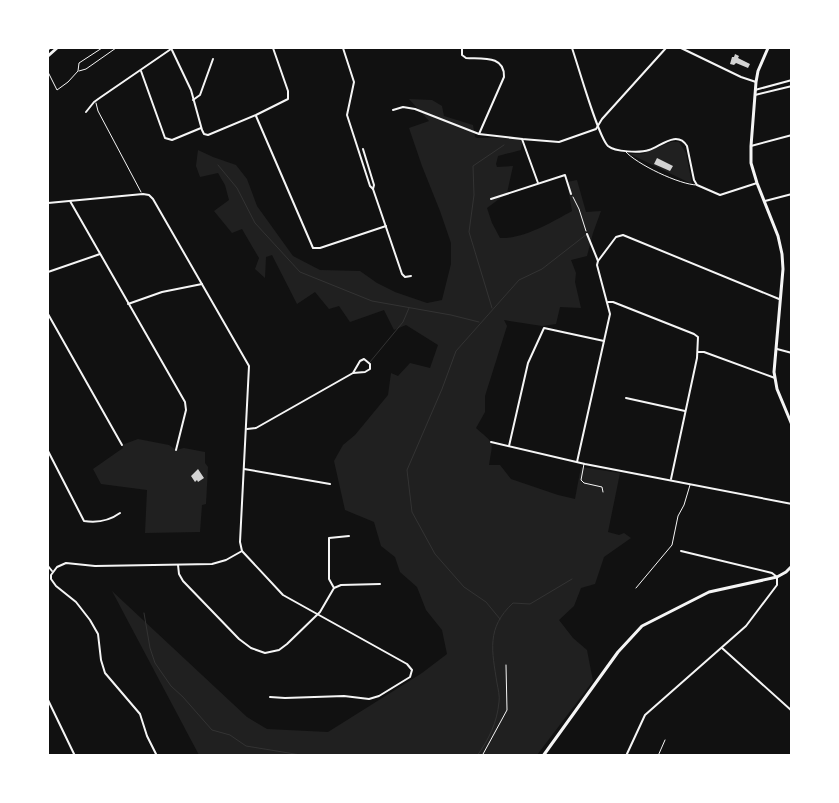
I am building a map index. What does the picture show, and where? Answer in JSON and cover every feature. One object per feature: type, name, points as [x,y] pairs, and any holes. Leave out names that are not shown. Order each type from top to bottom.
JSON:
[{"type":"main road","points":[[48,56],[57,48]]},
{"type":"main road","points":[[768,49],[758,71],[756,82],[751,163],[778,236],[782,254],[783,269],[775,349],[775,378],[777,390],[792,425]]},
{"type":"main road","points":[[543,756],[618,652],[642,626],[709,592],[776,576],[786,572],[792,566]]},
{"type":"street","points":[[86,112],[94,102],[141,71],[171,48],[191,90],[201,128],[204,134],[211,135],[284,102],[289,96],[273,48]]},
{"type":"street","points":[[343,48],[354,82],[346,116],[402,274],[405,277],[411,276]]},
{"type":"street","points":[[462,48],[462,55],[466,58],[496,60],[504,70],[504,77],[479,134]]},
{"type":"street","points":[[572,48],[598,126],[606,144],[610,148],[625,151],[649,150],[669,140],[678,140],[684,142],[687,146],[697,185],[720,195],[757,182]]},
{"type":"street","points":[[393,110],[403,107],[415,109],[479,134],[559,142],[596,129],[602,118],[666,48]]},
{"type":"street","points":[[681,48],[741,77],[756,82]]},
{"type":"street","points":[[193,100],[200,95],[213,59]]},
{"type":"street","points":[[141,71],[165,138],[172,140],[201,128]]},
{"type":"street","points":[[755,90],[792,80]]},
{"type":"street","points":[[755,95],[792,86]]},
{"type":"street","points":[[256,115],[313,248],[320,248],[386,226]]},
{"type":"street","points":[[751,146],[792,134]]},
{"type":"street","points":[[522,139],[538,183]]},
{"type":"street","points":[[363,149],[374,185],[373,190]]},
{"type":"street","points":[[490,199],[564,175],[571,194]]},
{"type":"street","points":[[48,203],[143,194],[150,195],[249,366],[240,542],[242,551],[280,592],[408,664],[412,670],[410,677],[378,696],[369,699],[344,696],[270,697]]},
{"type":"street","points":[[765,201],[792,194]]},
{"type":"street","points":[[70,201],[185,402],[186,410],[176,450]]},
{"type":"street","points":[[577,462],[610,314],[597,265],[598,261],[587,234]]},
{"type":"street","points":[[598,261],[616,237],[623,235],[779,299]]},
{"type":"street","points":[[48,272],[100,254]]},
{"type":"street","points":[[128,304],[162,292],[202,284]]},
{"type":"street","points":[[608,302],[613,302],[698,337],[698,352],[670,480]]},
{"type":"street","points":[[48,314],[122,445]]},
{"type":"street","points":[[510,446],[528,363],[544,328],[604,341]]},
{"type":"street","points":[[775,349],[792,353]]},
{"type":"street","points":[[698,352],[704,352],[775,378]]},
{"type":"street","points":[[247,429],[256,428],[353,373],[365,372],[370,369],[370,364],[364,359],[360,361],[353,373]]},
{"type":"street","points":[[626,398],[685,411]]},
{"type":"street","points":[[491,442],[585,464],[792,504]]},
{"type":"street","points":[[48,451],[84,521],[93,523],[112,519],[120,514]]},
{"type":"street","points":[[244,469],[330,484]]},
{"type":"street","points":[[334,588],[329,579],[329,538],[349,536]]},
{"type":"street","points":[[52,571],[66,563],[95,566],[216,563],[242,551]]},
{"type":"street","points":[[626,756],[643,716],[746,626],[776,588],[778,582],[776,576],[772,573],[680,551]]},
{"type":"street","points":[[178,564],[179,574],[183,581],[233,634],[257,651],[267,653],[283,648],[318,614],[334,588],[380,584]]},
{"type":"street","points":[[48,566],[52,571],[53,583],[76,602],[95,627],[105,673],[140,714],[147,736],[157,756]]},
{"type":"street","points":[[722,648],[792,711]]},
{"type":"street","points":[[48,700],[75,756]]},
{"type":"lane","points":[[78,71],[79,63],[102,48]]},
{"type":"lane","points":[[48,72],[57,90],[78,71],[86,69],[116,48]]},
{"type":"lane","points":[[762,48],[768,49]]},
{"type":"lane","points":[[625,151],[631,159],[688,185],[697,185]]},
{"type":"lane","points":[[585,464],[581,480],[584,483],[602,487],[603,492]]},
{"type":"lane","points":[[636,588],[672,545],[678,516],[684,505],[690,484]]},
{"type":"lane","points":[[658,756],[665,740]]},
{"type":"path","points":[[96,106],[143,194]]},
{"type":"path","points":[[571,194],[579,208],[587,234]]},
{"type":"path","points":[[482,756],[507,710],[506,665]]},
{"type":"shaded area","points":[[409,99],[432,100],[442,106],[444,116],[473,125],[475,137],[477,138],[523,137],[521,150],[498,156],[496,164],[497,167],[513,166],[507,193],[487,208],[500,238],[509,238],[528,233],[572,211],[567,182],[577,180],[586,212],[601,211],[587,256],[571,260],[576,273],[575,282],[581,308],[560,307],[556,324],[542,326],[504,320],[507,326],[485,396],[485,412],[476,428],[490,440],[492,446],[489,465],[500,465],[511,479],[558,495],[575,499],[581,467],[620,473],[608,532],[619,535],[624,533],[631,538],[604,557],[595,584],[581,588],[574,606],[559,620],[573,638],[587,650],[593,681],[537,755],[199,755],[112,591],[247,717],[267,729],[328,732],[422,673],[447,654],[442,630],[426,610],[417,587],[400,572],[395,557],[381,546],[374,522],[345,510],[334,461],[343,445],[355,435],[388,395],[391,373],[398,376],[410,363],[430,368],[438,345],[406,325],[394,330],[384,310],[350,322],[339,306],[329,309],[315,292],[297,304],[272,255],[266,257],[265,278],[255,269],[259,258],[242,229],[232,233],[214,211],[229,200],[225,185],[218,173],[200,177],[196,166],[198,150],[236,165],[247,179],[257,206],[293,256],[320,270],[360,271],[377,283],[395,292],[427,303],[442,300],[451,264],[451,243],[409,128],[429,121]]},
{"type":"shaded area","points":[[671,142],[679,142],[686,153],[692,184],[630,154],[642,154]]},
{"type":"shaded area","points":[[138,439],[169,445],[176,450],[184,448],[205,452],[205,463],[208,467],[206,504],[202,505],[200,532],[145,533],[147,490],[101,484],[93,469],[123,448],[122,445]]},
{"type":"building","points":[[735,54],[739,56],[738,58],[750,64],[748,68],[736,63],[734,65],[730,64]]},
{"type":"building","points":[[657,158],[673,166],[670,171],[654,164]]},
{"type":"building","points":[[198,469],[204,478],[195,482],[191,476]]},
{"type":"waterway","points":[[492,308],[469,232],[474,195],[473,166],[504,145]]},
{"type":"waterway","points":[[218,165],[237,188],[255,223],[300,272],[372,301],[479,322]]},
{"type":"waterway","points":[[500,619],[486,602],[464,587],[435,554],[412,512],[407,470],[442,389],[456,351],[519,280],[542,269],[587,234]]},
{"type":"waterway","points":[[370,362],[403,322],[409,308]]},
{"type":"waterway","points":[[477,756],[492,731],[498,710],[499,695],[493,650],[493,640],[498,622],[513,603],[530,604],[572,579]]},
{"type":"waterway","points":[[144,613],[150,648],[155,663],[171,686],[212,730],[230,735],[246,746],[307,756]]}]
